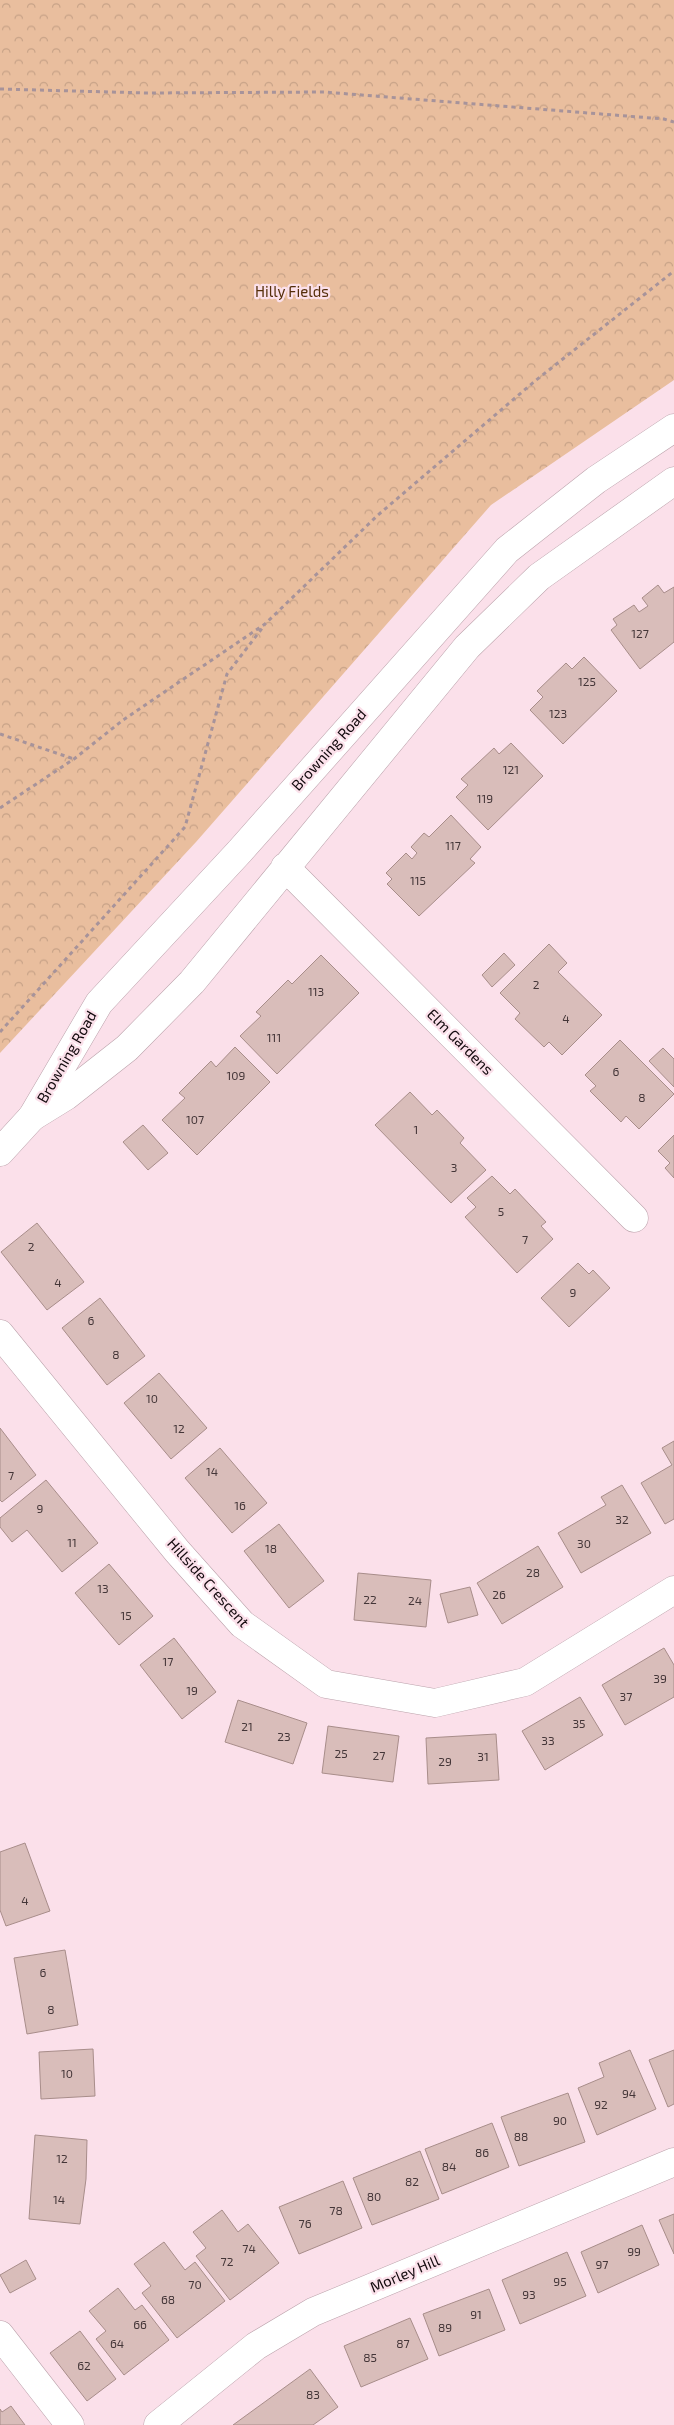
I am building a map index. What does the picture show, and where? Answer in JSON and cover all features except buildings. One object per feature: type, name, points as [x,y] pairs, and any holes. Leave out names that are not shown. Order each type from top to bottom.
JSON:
[{"type":"street","name":"Browning Road","points":[[0,1152],[32,1117],[99,1003],[240,851],[507,550],[596,480],[674,428]]},
{"type":"street","name":"Browning Road","points":[[32,1117],[66,1096],[127,1048],[192,982],[467,646],[491,622],[539,577],[674,481]]},
{"type":"street","name":"Elm Gardens","points":[[285,867],[634,1218]]},
{"type":"street","name":"Hillside Crescent","points":[[0,1334],[177,1550],[242,1624],[326,1684],[435,1703],[525,1682],[674,1590]]},
{"type":"street","name":"Morley Hill","points":[[158,2425],[256,2346],[313,2312],[674,2162]]},
{"type":"street","points":[[0,2335],[70,2425]]},
{"type":"path","points":[[0,89],[147,93],[324,92],[664,119],[674,122]]},
{"type":"path","points":[[0,1032],[185,827],[227,674],[265,624],[385,508],[535,381],[674,271]]},
{"type":"path","points":[[0,808],[74,759],[123,720],[265,624]]},
{"type":"path","points":[[0,734],[74,759]]},
{"type":"green space","name":"Hilly Fields","points":[[0,0],[674,0],[674,380],[491,505],[196,842],[0,1053]]}]
